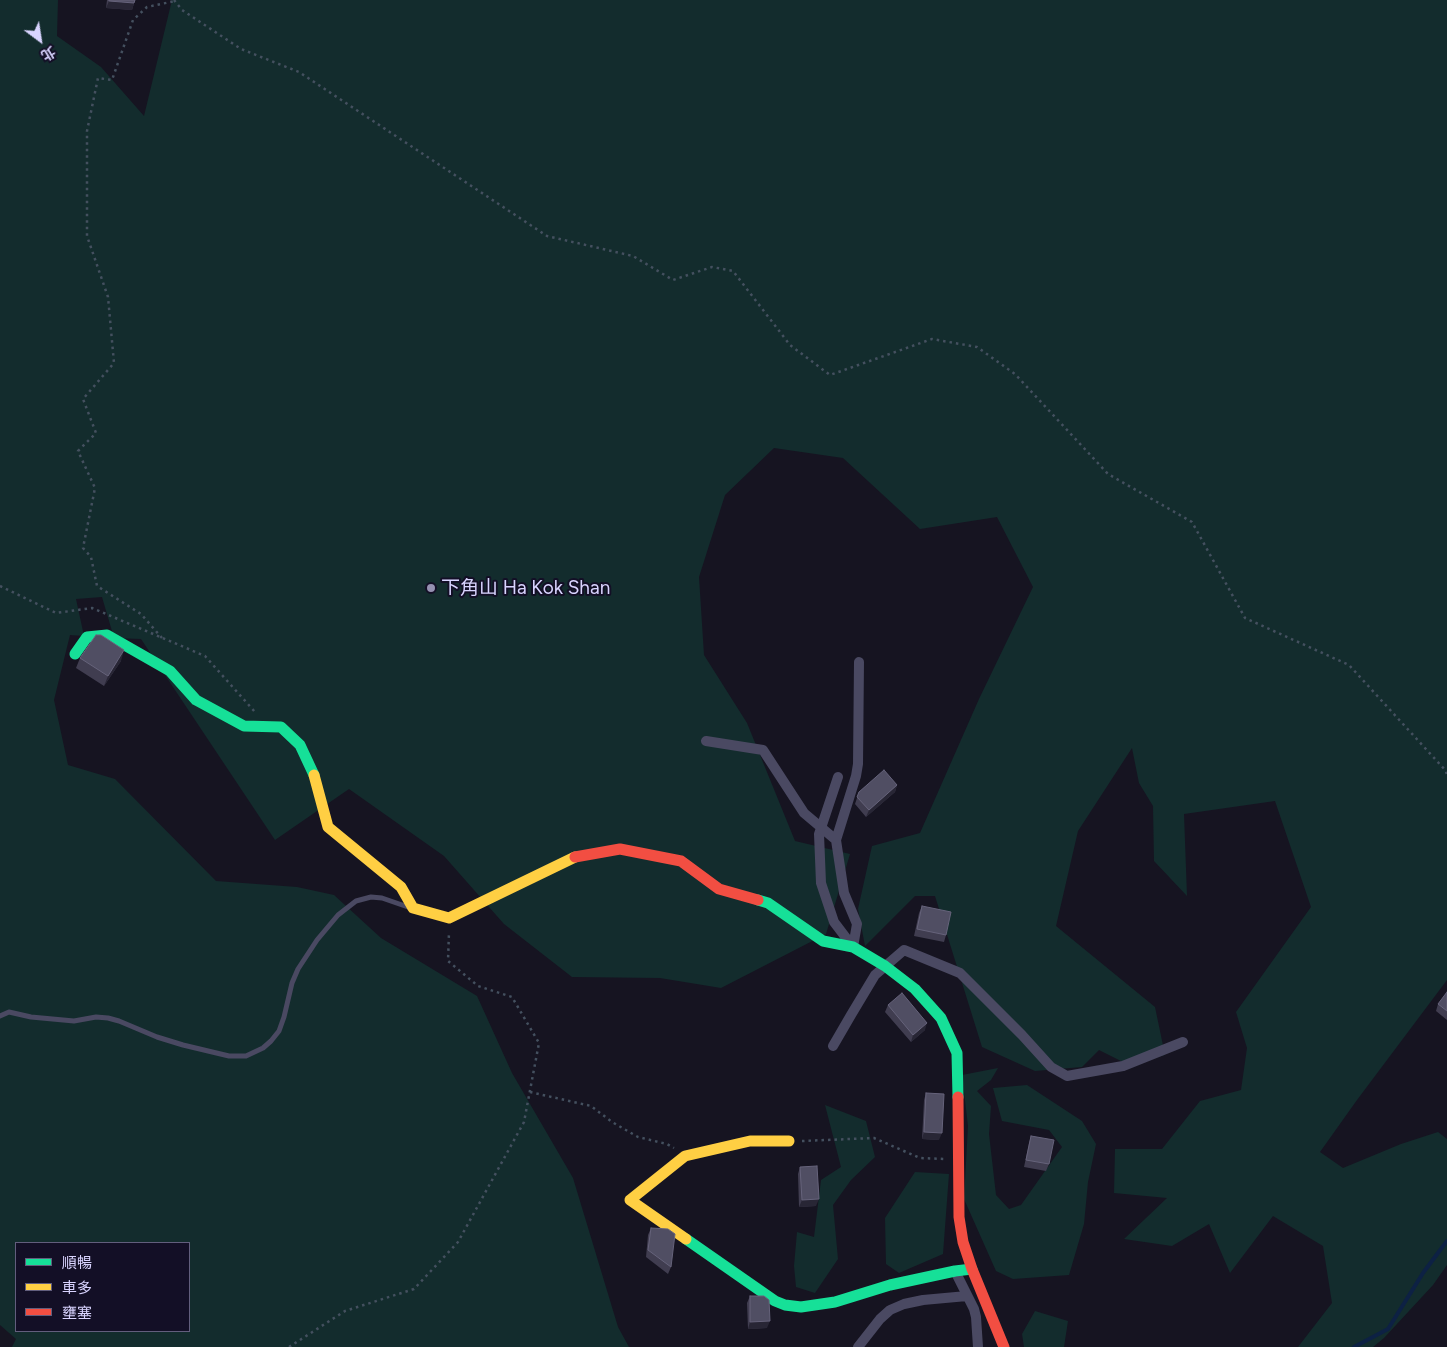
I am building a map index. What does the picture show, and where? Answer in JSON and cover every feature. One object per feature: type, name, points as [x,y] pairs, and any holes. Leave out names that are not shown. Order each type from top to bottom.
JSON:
[{"type":"street","points":[[75,654],[87,637],[106,635],[170,670],[196,700],[244,726],[281,727],[300,745],[314,778],[328,828],[401,887],[413,908],[449,918],[574,857],[620,849],[681,861],[719,889],[768,903],[823,941],[853,947],[885,966],[915,989],[941,1018],[957,1053],[959,1217],[972,1269],[1004,1347]]},
{"type":"street","points":[[853,947],[857,924],[844,893],[836,840],[858,764],[859,662]]},
{"type":"street","points":[[706,741],[763,750],[804,813],[836,840]]},
{"type":"street","points":[[838,777],[819,834],[821,883],[834,922],[853,947]]},
{"type":"street","points":[[833,1046],[875,975],[904,950],[960,974],[1022,1035],[1051,1067],[1067,1076],[1123,1066],[1183,1042]]},
{"type":"street","points":[[789,1141],[750,1141],[685,1156],[630,1200],[775,1301],[785,1305],[801,1307],[818,1306],[890,1285],[972,1269]]},
{"type":"street","points":[[955,1271],[976,1317],[978,1347]]},
{"type":"street","points":[[858,1347],[880,1319],[890,1310],[904,1304],[922,1300],[967,1296]]},
{"type":"lane","points":[[0,1016],[9,1012],[38,1018],[74,1021],[100,1017],[112,1018],[157,1037],[207,1051],[235,1057],[252,1054],[267,1045],[278,1031],[298,969],[317,940],[338,915],[356,901],[372,897],[382,898],[405,907],[413,908]]},
{"type":"path","points":[[162,638],[141,614],[97,586],[91,557],[83,548],[95,488],[78,451],[96,433],[83,399],[114,364],[108,298],[87,236],[87,131],[98,78],[112,80],[134,20],[146,7],[175,1],[182,10],[241,49],[299,72],[547,236],[633,256],[673,280],[712,267],[733,271],[790,345],[830,375],[932,339],[977,347],[1015,374],[1108,474],[1192,522],[1245,618],[1348,665],[1446,771],[1447,776]]},
{"type":"path","points":[[289,1347],[345,1311],[414,1289],[458,1242],[524,1122],[538,1043],[512,997],[478,986],[448,961],[449,918]]},
{"type":"path","points":[[530,1092],[591,1106],[612,1122],[638,1137],[667,1144],[685,1156]]},
{"type":"path","points":[[789,1141],[874,1138],[920,1158],[958,1160]]},
{"type":"green space","points":[[0,0],[58,0],[57,36],[101,67],[144,116],[172,0],[1447,0],[1447,980],[1320,1152],[1343,1168],[1401,1144],[1438,1132],[1447,1139],[1447,1265],[1433,1285],[1384,1338],[1373,1347],[1298,1347],[1332,1303],[1323,1246],[1273,1216],[1230,1273],[1209,1224],[1172,1246],[1124,1239],[1167,1198],[1114,1193],[1115,1149],[1162,1149],[1200,1101],[1241,1090],[1247,1048],[1236,1012],[1311,907],[1275,801],[1184,814],[1187,896],[1154,861],[1153,806],[1139,783],[1132,748],[1078,831],[1056,926],[1155,1007],[1165,1055],[1129,1065],[1099,1050],[1082,1067],[1035,1071],[982,1047],[935,896],[915,896],[865,946],[858,909],[872,846],[920,833],[979,699],[1033,587],[997,517],[920,529],[843,458],[774,448],[725,495],[699,577],[704,655],[747,723],[795,841],[850,854],[826,934],[721,988],[660,978],[572,977],[504,924],[444,856],[349,789],[275,840],[141,639],[114,638],[102,597],[76,599],[84,636],[70,635],[54,700],[68,765],[115,779],[216,881],[297,887],[334,895],[381,938],[477,996],[512,1073],[573,1178],[618,1327],[629,1347],[12,1347],[16,1339],[0,1325]]},
{"type":"green space","points":[[998,1068],[991,1080],[977,1091],[991,1106],[989,1134],[996,1195],[1009,1209],[1021,1205],[1062,1147],[1049,1130],[1002,1121],[993,1088],[1027,1085],[1082,1121],[1096,1144],[1088,1182],[1084,1224],[1069,1275],[1013,1279],[996,1271],[964,1199],[968,1126],[962,1075]]},
{"type":"green space","points":[[825,1105],[866,1121],[875,1157],[851,1180],[833,1205],[838,1259],[815,1293],[796,1287],[794,1266],[797,1232],[814,1237],[821,1180],[841,1167]]},
{"type":"green space","points":[[915,1172],[949,1174],[943,1254],[899,1273],[886,1264],[885,1218]]},
{"type":"green space","points":[[1035,1311],[1068,1321],[1064,1347],[1024,1347],[1022,1334]]},
{"type":"building","points":[[109,0],[135,0],[134,3]]},
{"type":"building","points":[[96,635],[101,635],[124,650],[108,676],[80,658]]},
{"type":"building","points":[[884,770],[897,785],[869,810],[857,797],[859,792]]},
{"type":"building","points":[[922,906],[951,912],[946,935],[917,929]]},
{"type":"building","points":[[1447,992],[1447,1011],[1438,1004]]},
{"type":"building","points":[[902,993],[927,1023],[913,1035],[888,1005]]},
{"type":"building","points":[[926,1093],[944,1094],[942,1133],[924,1132]]},
{"type":"building","points":[[1031,1136],[1054,1140],[1049,1164],[1026,1160]]},
{"type":"building","points":[[817,1166],[819,1199],[802,1200],[800,1167]]},
{"type":"building","points":[[651,1228],[668,1229],[675,1234],[671,1267],[648,1250]]},
{"type":"building","points":[[750,1296],[764,1296],[769,1300],[770,1321],[750,1322]]},
{"type":"waterway","points":[[1354,1347],[1388,1329],[1423,1273],[1447,1241]]},
{"type":"traffic: fast","points":[[75,654],[87,637],[107,635],[170,671],[196,700],[244,726],[281,727],[300,745],[314,775]]},
{"type":"traffic: fast","points":[[758,900],[768,903],[823,941],[853,947],[885,966],[915,989],[941,1018],[957,1053],[958,1097]]},
{"type":"traffic: fast","points":[[686,1239],[775,1301],[785,1305],[801,1307],[835,1302],[890,1285],[972,1269]]},
{"type":"traffic: slow","points":[[314,775],[328,827],[401,887],[413,908],[449,918],[575,857]]},
{"type":"traffic: slow","points":[[686,1239],[630,1200],[685,1156],[750,1141],[789,1141]]},
{"type":"traffic: jam","points":[[575,857],[620,849],[681,861],[719,889],[758,900]]},
{"type":"traffic: jam","points":[[958,1097],[959,1217],[963,1242],[1004,1347]]},
{"type":"place","name":"下角山 Ha Kok Shan","points":[[431,588]]}]
